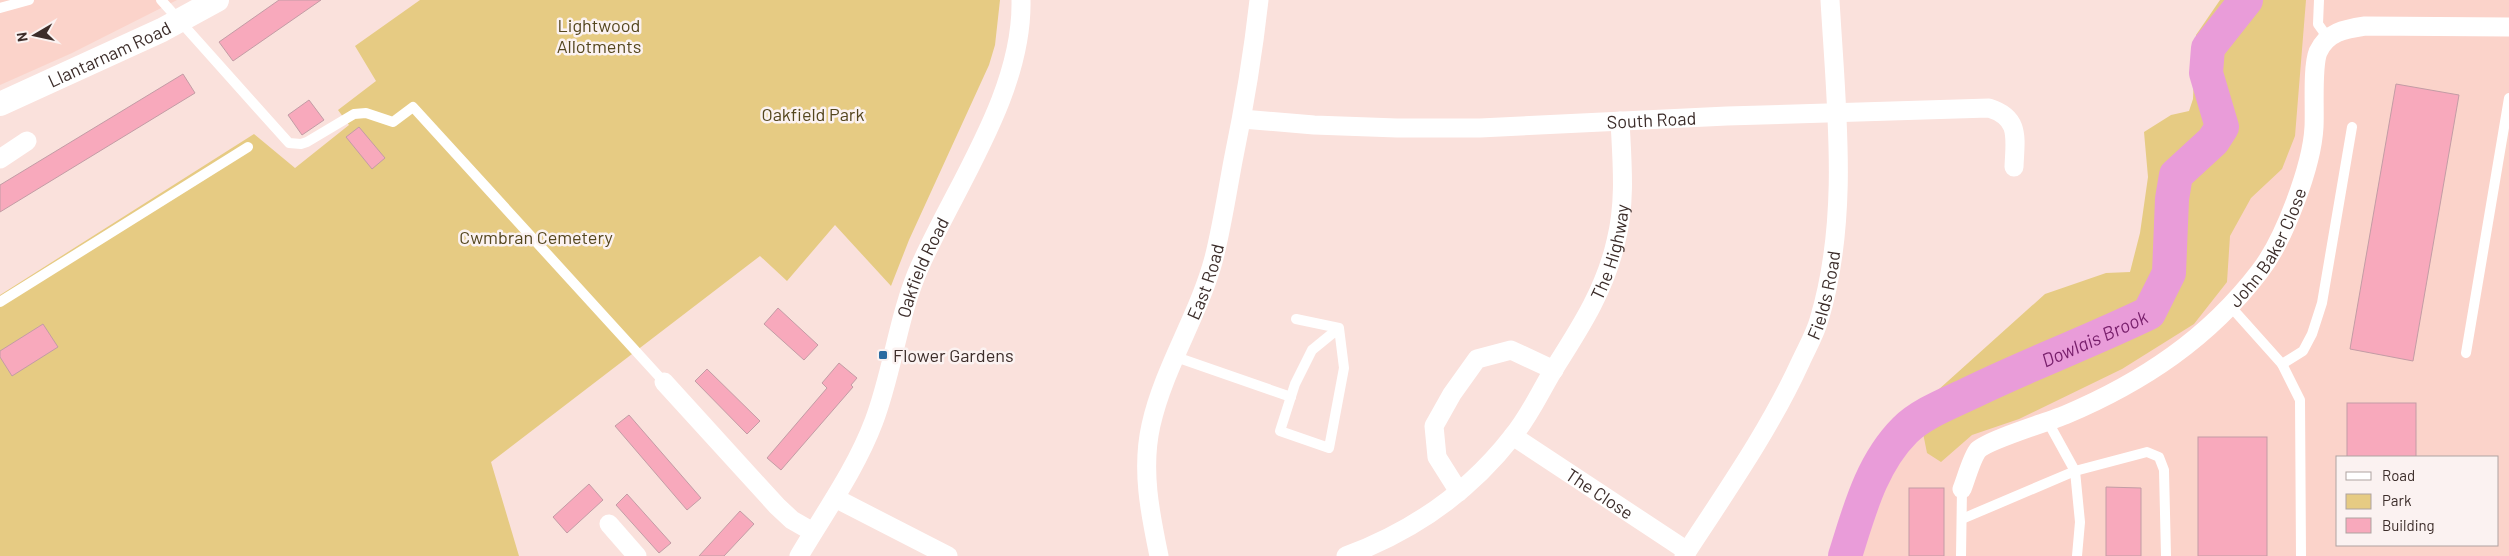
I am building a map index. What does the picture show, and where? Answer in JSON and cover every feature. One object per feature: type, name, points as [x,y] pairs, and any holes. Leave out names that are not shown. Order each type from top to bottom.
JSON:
[{"type":"street","name":"Llantarnam Road","points":[[0,104],[180,20],[217,0]]},
{"type":"street","name":"Oakfield Road","points":[[798,556],[835,498],[861,452],[874,422],[920,267],[1004,92],[1019,42],[1021,0]]},
{"type":"street","name":"East Road","points":[[1159,556],[1147,498],[1147,463],[1151,426],[1162,386],[1176,357],[1213,260],[1242,118],[1259,0]]},
{"type":"street","name":"Fields Road","points":[[1685,553],[1752,453],[1791,382],[1819,322],[1834,261],[1838,201],[1836,113],[1830,0]]},
{"type":"street","points":[[2328,38],[2343,29],[2365,26],[2509,27]]},
{"type":"street","name":"John Baker Close","points":[[1962,489],[1978,450],[1998,440],[2048,422],[2124,388],[2174,355],[2231,307],[2262,269],[2285,225],[2306,174],[2314,130],[2318,53],[2328,38]]},
{"type":"street","name":"South Road","points":[[1242,118],[1314,125],[1480,128],[1989,108],[2002,112],[2011,121],[2015,132],[2014,167]]},
{"type":"street","name":"The Highway","points":[[1346,556],[1408,528],[1459,492],[1513,436],[1587,319],[1606,278],[1617,241],[1622,211],[1623,170],[1620,121]]},
{"type":"street","points":[[3,150],[27,141]]},
{"type":"street","points":[[1459,492],[1437,457],[1434,426],[1452,394],[1477,359],[1511,350],[1554,370]]},
{"type":"street","points":[[664,382],[777,506],[792,520],[813,532]]},
{"type":"street","name":"The Close","points":[[1513,436],[1685,553]]},
{"type":"street","points":[[835,498],[948,556]]},
{"type":"street","points":[[609,524],[637,556]]},
{"type":"lane","points":[[0,8],[29,0]]},
{"type":"lane","points":[[161,0],[208,55],[290,143],[301,144],[307,142],[354,114],[369,114],[390,122],[414,108],[664,382]]},
{"type":"lane","points":[[2319,0],[2318,24],[2328,38]]},
{"type":"lane","points":[[2466,353],[2509,98]]},
{"type":"lane","points":[[2282,364],[2303,351],[2312,334],[2317,318],[2352,127]]},
{"type":"lane","points":[[0,302],[248,147]]},
{"type":"lane","points":[[2231,307],[2282,364],[2300,400],[2301,556]]},
{"type":"lane","points":[[1296,319],[1339,328]]},
{"type":"lane","points":[[1339,328],[1344,368],[1329,448],[1280,431],[1291,397],[1312,350],[1339,328]]},
{"type":"lane","points":[[1176,357],[1291,397]]},
{"type":"lane","points":[[2048,422],[2075,471],[2080,522],[2077,556]]},
{"type":"lane","points":[[1962,519],[2075,471],[2134,453],[2147,452],[2159,457],[2164,470],[2166,556]]},
{"type":"lane","points":[[1961,556],[1962,489]]},
{"type":"shaded area","points":[[0,0],[177,0],[72,53],[0,85]]},
{"type":"shaded area","points":[[2243,0],[2509,0],[2509,556],[1845,556],[1858,493],[1944,393],[2180,291]]},
{"type":"green space","points":[[420,0],[1000,0],[995,45],[989,65],[909,240],[891,286],[835,225],[787,281],[760,256],[491,462],[519,556],[0,556],[0,295],[254,134],[295,168],[349,125],[338,110],[376,81],[355,46]]},
{"type":"green space","points":[[2220,0],[2306,0],[2295,136],[2282,169],[2251,198],[2230,236],[2227,282],[2194,324],[2122,369],[2019,419],[1972,435],[1941,462],[1927,453],[1918,408],[2045,294],[2106,273],[2130,272],[2140,233],[2148,177],[2144,132],[2171,115],[2189,111],[2193,99],[2196,35]]},
{"type":"building","points":[[279,0],[321,0],[233,61],[219,42]]},
{"type":"building","points":[[183,74],[195,93],[0,212],[0,185]]},
{"type":"building","points":[[2396,84],[2459,95],[2413,361],[2350,349]]},
{"type":"building","points":[[309,100],[324,120],[302,135],[288,115]]},
{"type":"building","points":[[359,127],[385,158],[372,169],[346,137]]},
{"type":"building","points":[[778,308],[818,345],[804,360],[764,324]]},
{"type":"building","points":[[43,324],[58,347],[12,376],[0,357],[0,351]]},
{"type":"building","points":[[839,363],[857,378],[851,385],[853,387],[781,470],[767,458],[827,388],[822,383]]},
{"type":"building","points":[[707,369],[760,421],[747,434],[695,381]]},
{"type":"building","points":[[2347,403],[2416,403],[2416,456],[2347,456]]},
{"type":"building","points":[[629,415],[701,498],[687,510],[615,426]]},
{"type":"building","points":[[2198,437],[2267,437],[2267,556],[2198,556]]},
{"type":"building","points":[[589,484],[603,500],[567,533],[553,517]]},
{"type":"building","points":[[2106,487],[2141,488],[2141,556],[2106,556]]},
{"type":"building","points":[[1909,488],[1944,488],[1944,556],[1909,556]]},
{"type":"building","points":[[627,494],[671,543],[659,553],[616,505]]},
{"type":"building","points":[[740,511],[754,524],[724,556],[699,556]]},
{"type":"waterway","name":"Dowlais Brook","points":[[1845,556],[1861,506],[1875,473],[1893,443],[1911,424],[1990,383],[2149,313],[2169,273],[2172,199],[2176,175],[2213,141],[2222,127],[2206,73],[2208,48],[2246,0]]},
{"type":"place","name":"Flower Gardens","points":[[883,355]]},
{"type":"park label","name":"Lightwood Allotments","points":[[599,35]]},
{"type":"park label","name":"Oakfield Park","points":[[813,114]]},
{"type":"park label","name":"Cwmbran Cemetery","points":[[536,237]]}]
